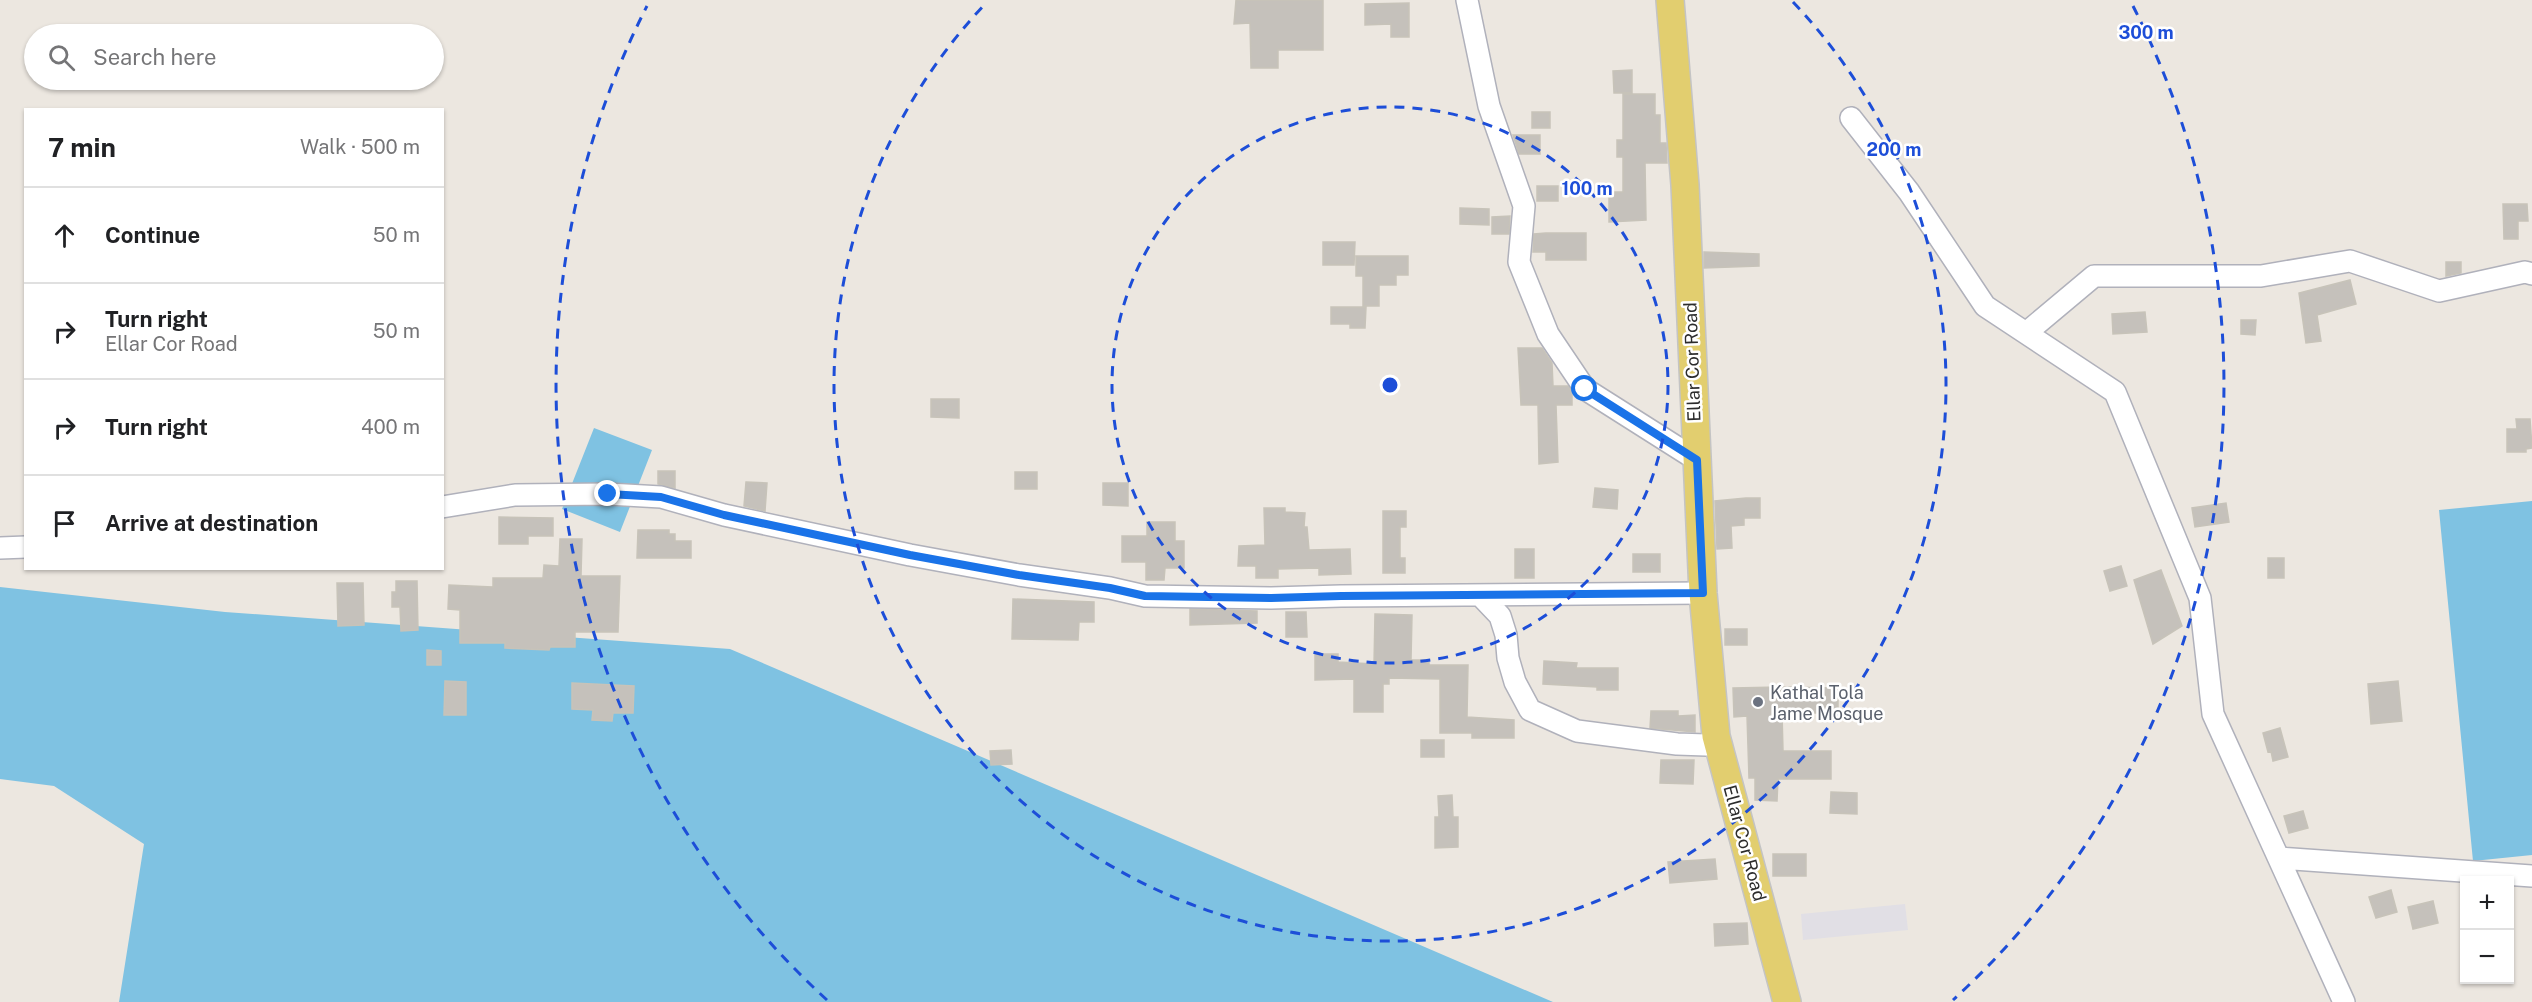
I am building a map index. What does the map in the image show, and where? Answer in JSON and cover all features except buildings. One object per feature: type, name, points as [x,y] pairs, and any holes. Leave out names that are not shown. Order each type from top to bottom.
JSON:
[{"type":"main road","name":"Ellar Cor Road","points":[[1670,0],[1685,185],[1703,593],[1716,736],[1787,1002]]},
{"type":"street","points":[[1467,0],[1489,106],[1524,206],[1519,262],[1548,334],[1585,389],[1697,460]]},
{"type":"street","points":[[1851,117],[1909,192],[1985,306],[2115,392],[2200,598],[2213,714],[2344,1002]]},
{"type":"street","points":[[2026,333],[2094,276],[2261,276],[2350,261],[2439,291],[2529,273]]},
{"type":"street","points":[[444,507],[515,495],[608,494],[661,497],[724,515],[910,555],[1019,575],[1110,588],[1145,596],[1271,598],[1703,593]]},
{"type":"street","points":[[0,548],[24,547]]},
{"type":"street","points":[[1480,595],[1500,616],[1515,682],[1530,710],[1577,731],[1677,744],[1706,745]]},
{"type":"street","points":[[2279,858],[2532,876]]},
{"type":"shaded area","points":[[1905,904],[1908,930],[1803,940],[1801,914]]},
{"type":"water","points":[[594,428],[652,450],[620,532],[562,509]]},
{"type":"water","points":[[2532,501],[2532,855],[2473,861],[2439,510]]},
{"type":"water","points":[[0,587],[225,612],[730,649],[1553,1002],[119,1002],[144,844],[54,786],[0,779]]},
{"type":"place","name":"Kathal Tola Jame Mosque","points":[[1758,702]]},
{"type":"route","points":[[608,494],[661,497],[724,515],[910,555],[1019,575],[1110,588],[1145,596],[1271,598],[1703,593],[1697,460],[1585,389]]}]
